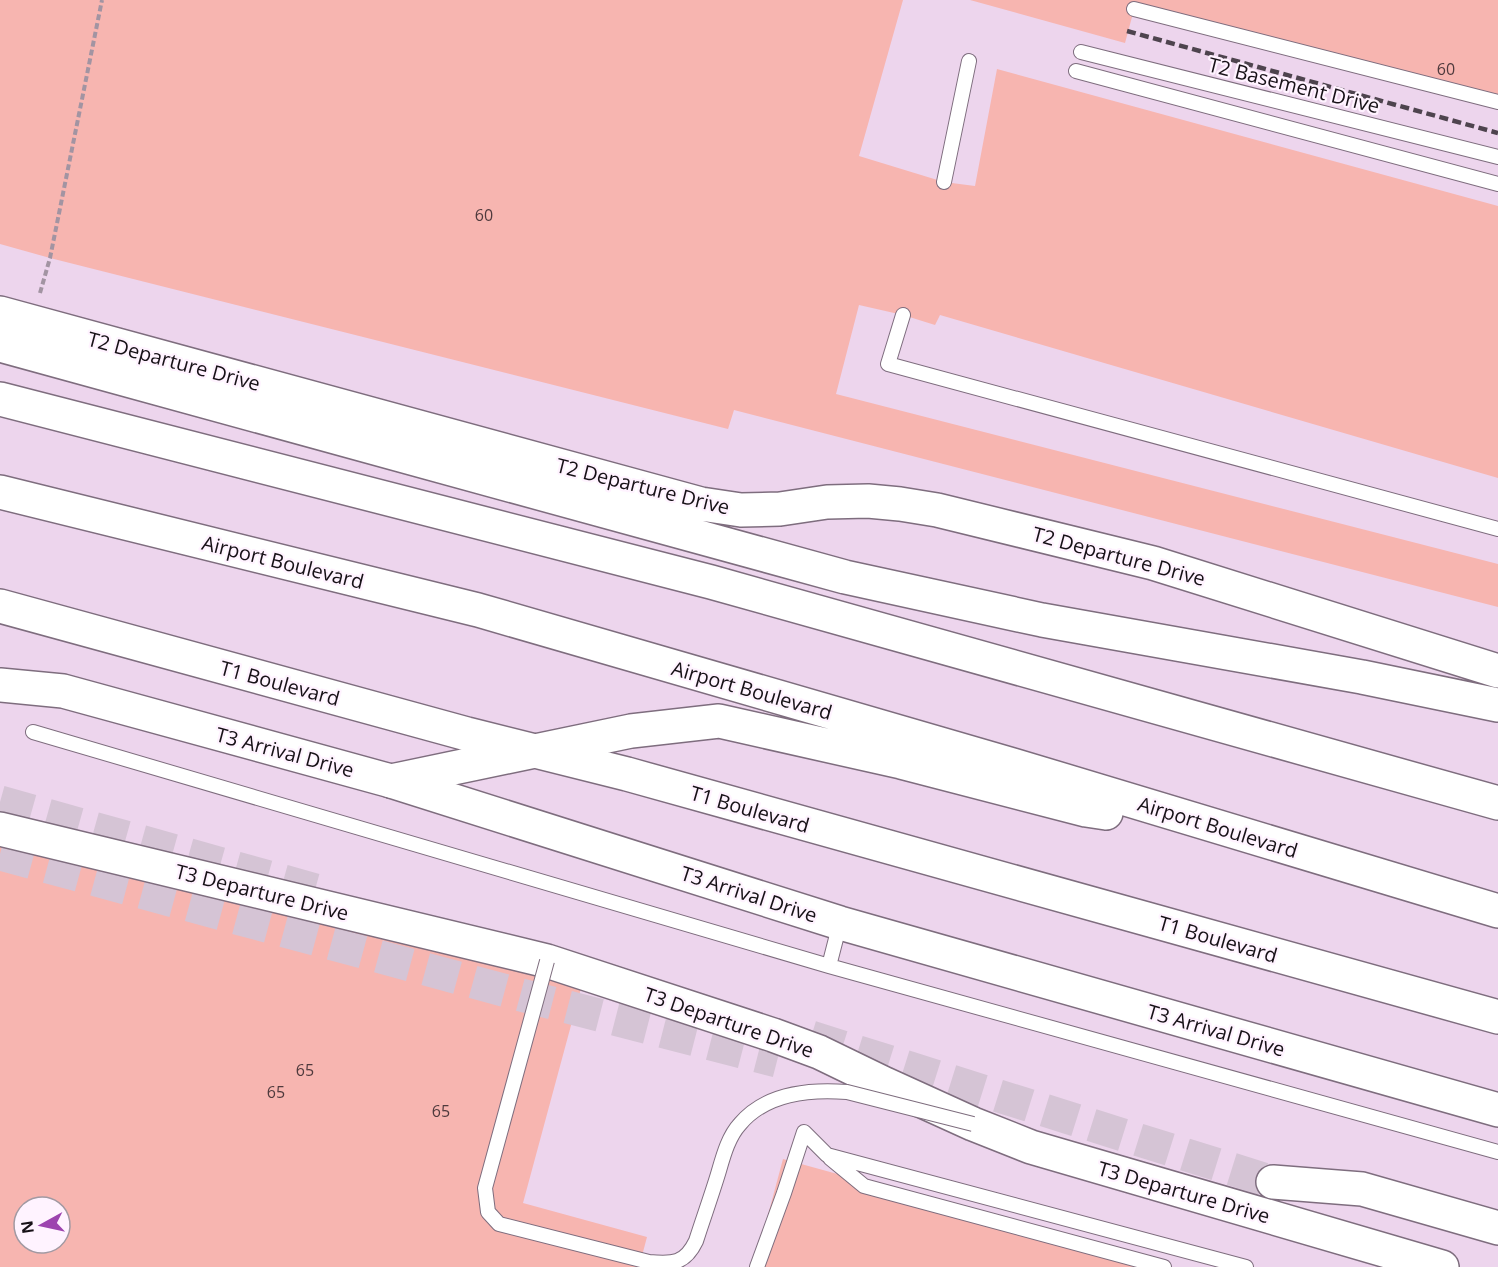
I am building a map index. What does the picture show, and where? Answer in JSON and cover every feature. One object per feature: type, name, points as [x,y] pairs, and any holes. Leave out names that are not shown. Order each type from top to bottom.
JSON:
[{"type":"main road","name":"T2 Departure Drive","points":[[0,314],[701,504],[741,510],[780,509],[827,502],[868,501],[900,504],[977,519],[1154,563],[1498,671]]},
{"type":"main road","points":[[0,345],[845,577],[1042,620],[1362,677],[1498,705]]},
{"type":"main road","points":[[0,399],[711,582],[1498,803]]},
{"type":"main road","name":"Airport Boulevard","points":[[0,492],[478,610],[1168,811],[1498,911]]},
{"type":"main road","name":"T1 Boulevard","points":[[0,606],[467,734],[662,784],[1498,1017]]},
{"type":"main road","name":"T3 Arrival Drive","points":[[0,685],[63,691],[391,781],[840,923],[1498,1110]]},
{"type":"main road","points":[[391,781],[631,731],[719,721],[901,762],[1086,810],[1113,814],[1168,811]]},
{"type":"main road","name":"T3 Departure Drive","points":[[0,829],[547,961],[819,1052],[973,1124],[1031,1147],[1442,1267]]},
{"type":"main road","points":[[1273,1182],[1362,1189],[1498,1228]]},
{"type":"lane","points":[[1134,9],[1498,102]]},
{"type":"lane","name":"T2 Basement Drive","points":[[1081,52],[1498,157]]},
{"type":"lane","points":[[944,182],[969,61]]},
{"type":"lane","points":[[1076,71],[1498,184]]},
{"type":"lane","points":[[903,315],[888,364],[1498,529]]},
{"type":"lane","points":[[33,732],[829,966],[1498,1152]]},
{"type":"lane","points":[[829,966],[840,923]]},
{"type":"lane","points":[[547,961],[485,1188],[488,1212],[499,1224],[649,1262],[666,1264],[679,1261],[691,1252],[728,1144],[738,1125],[753,1110],[773,1100],[795,1093],[826,1090],[847,1092],[973,1124]]},
{"type":"lane","points":[[757,1267],[804,1132],[864,1186],[1164,1267]]},
{"type":"lane","points":[[827,1155],[1246,1267]]},
{"type":"path","points":[[50,258],[102,0]]},
{"type":"shaded area","points":[[0,0],[1498,0],[1498,1267],[0,1267]]},
{"type":"building","points":[[0,0],[903,0],[859,156],[944,182],[975,186],[997,69],[1498,206],[1498,478],[940,315],[935,325],[859,305],[836,394],[1498,564],[1498,607],[734,410],[728,429],[0,244]]},
{"type":"building","points":[[970,0],[1498,0],[1498,96],[1136,2],[1125,43]]},
{"type":"building","points":[[0,821],[583,981],[523,1203],[647,1237],[639,1267],[0,1267]]},
{"type":"building","points":[[783,1159],[1172,1266],[754,1267]]},
{"type":"tunnel","points":[[0,802],[319,891]]},
{"type":"tunnel","points":[[0,854],[525,996],[777,1061]]},
{"type":"tunnel","points":[[811,1037],[1273,1182]]},
{"type":"railway","points":[[1127,31],[1498,133]]}]
